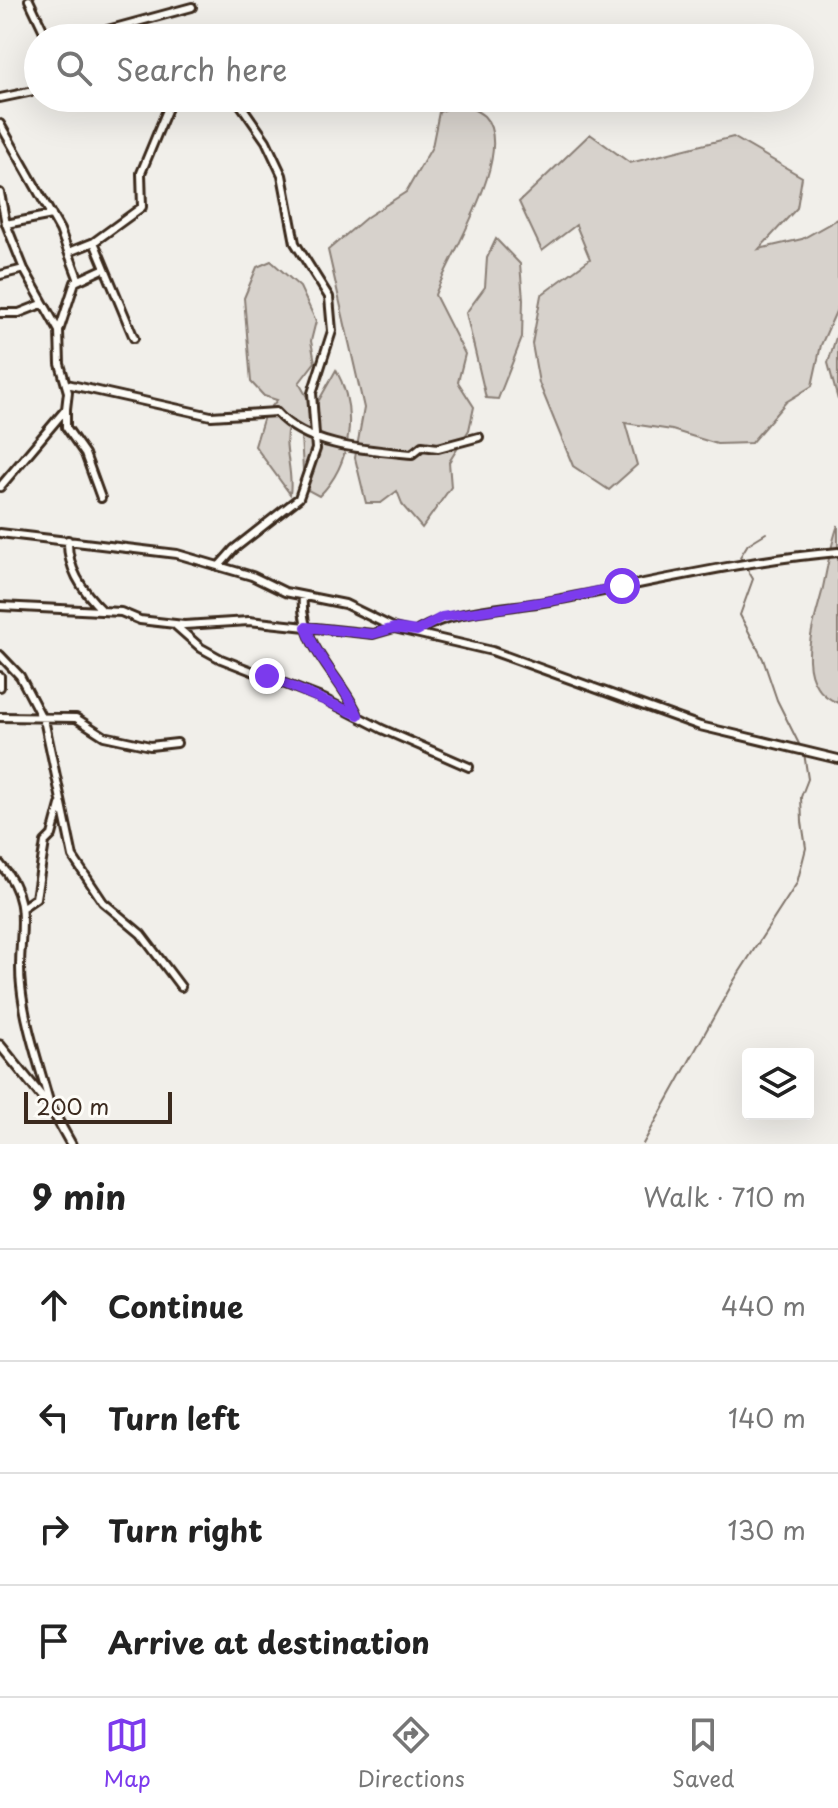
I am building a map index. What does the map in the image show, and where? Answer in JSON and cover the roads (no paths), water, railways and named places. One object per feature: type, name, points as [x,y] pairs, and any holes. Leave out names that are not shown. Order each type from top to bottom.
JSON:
[{"type":"street","points":[[29,0],[40,24]]},
{"type":"street","points":[[129,24],[192,7]]},
{"type":"street","points":[[0,98],[24,93]]},
{"type":"street","points":[[69,252],[94,242],[142,207],[141,173],[166,112]]},
{"type":"street","points":[[219,566],[234,549],[299,498],[317,438],[312,393],[332,331],[329,297],[295,243],[282,175],[245,112]]},
{"type":"street","points":[[0,124],[52,215],[78,278],[59,331],[60,364],[67,384],[66,427],[85,454],[101,498]]},
{"type":"street","points":[[0,193],[6,224],[24,269],[59,331]]},
{"type":"street","points":[[6,224],[52,215]]},
{"type":"street","points":[[94,242],[134,338]]},
{"type":"street","points":[[0,275],[24,269]]},
{"type":"street","points":[[78,278],[103,269]]},
{"type":"street","points":[[0,313],[19,313],[42,304]]},
{"type":"street","points":[[67,384],[211,416],[276,412],[289,427],[317,438],[370,450],[412,454],[422,446],[438,448],[479,437]]},
{"type":"street","points":[[0,487],[66,409]]},
{"type":"street","points":[[0,533],[164,551],[219,566],[303,596],[345,604],[394,628],[492,651],[700,726],[838,759]]},
{"type":"street","points":[[68,540],[68,556],[80,584],[103,611]]},
{"type":"street","points":[[417,631],[442,617],[562,599],[774,557],[838,552]]},
{"type":"street","points":[[303,596],[306,627],[317,655],[348,693],[358,715]]},
{"type":"street","points":[[0,606],[121,612],[140,620],[172,623],[249,621],[373,634],[394,628]]},
{"type":"street","points":[[172,623],[201,648],[221,659],[358,715],[382,729],[469,767]]},
{"type":"street","points":[[0,655],[20,676],[49,738],[73,857],[103,902],[141,934],[181,987]]},
{"type":"street","points":[[0,676],[0,687]]},
{"type":"street","points":[[0,717],[19,719],[40,715],[76,718],[104,736],[150,746],[177,743]]},
{"type":"street","points":[[23,907],[36,898],[45,842],[52,835],[61,802]]},
{"type":"street","points":[[0,864],[15,885],[23,907],[21,988],[51,1108]]},
{"type":"street","points":[[0,1045],[51,1108],[71,1144]]},
{"type":"waterway","points":[[766,533],[748,544],[740,557],[753,579],[740,615],[763,659],[777,700],[801,748]]},
{"type":"waterway","points":[[643,1144],[735,979],[797,883],[806,848],[801,797],[808,779],[804,753]]}]
